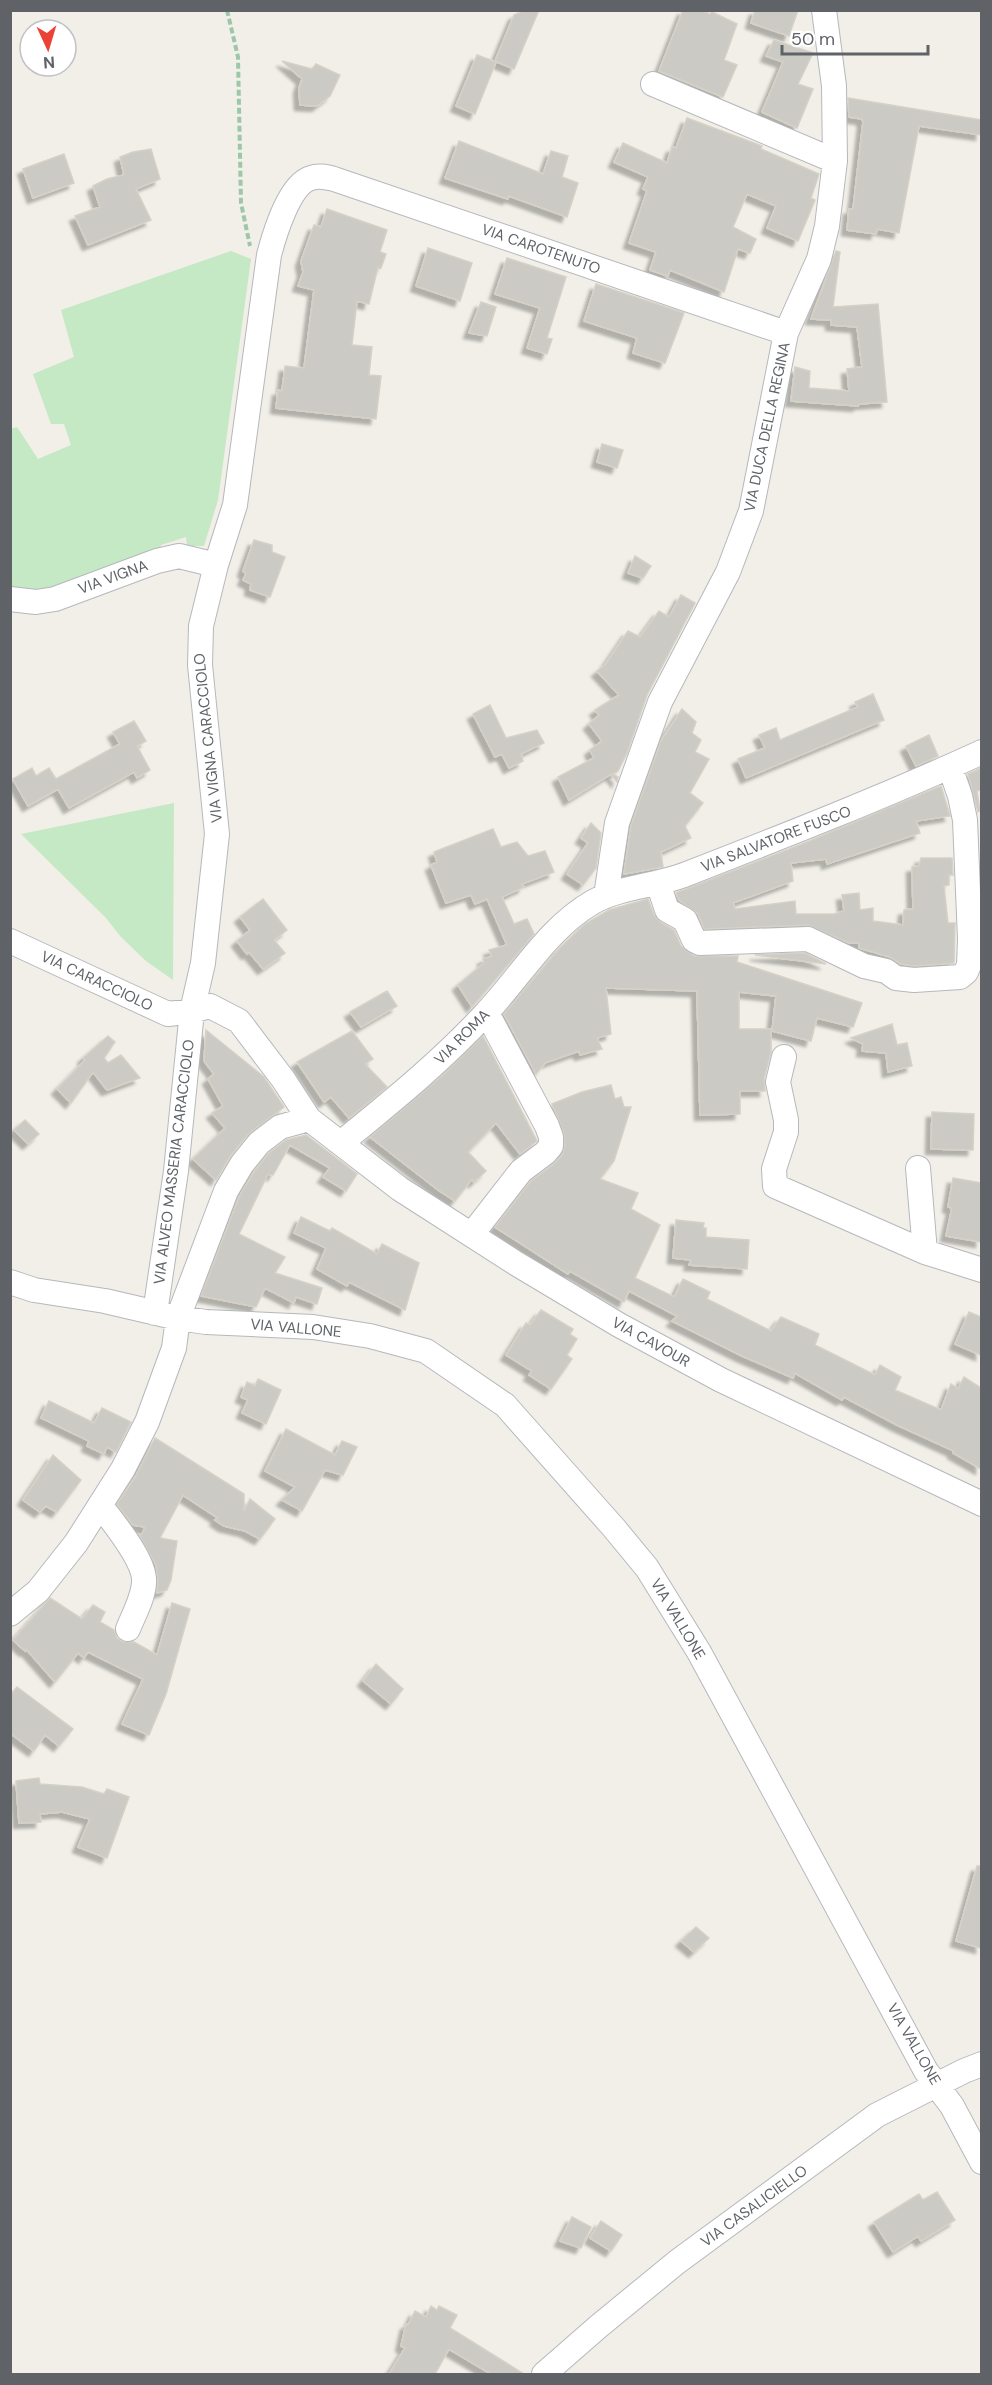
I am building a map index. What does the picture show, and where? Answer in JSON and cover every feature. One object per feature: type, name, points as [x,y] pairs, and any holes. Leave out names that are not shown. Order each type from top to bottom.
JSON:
[{"type":"street","name":"VIA DUCA DELLA REGINA","points":[[606,896],[617,823],[660,702],[728,572],[751,511],[786,333],[819,259],[827,226],[835,161],[834,86],[824,10]]},
{"type":"street","points":[[653,84],[835,161]]},
{"type":"street","name":"VIA CAROTENUTO","points":[[297,189],[308,178],[319,176],[334,179],[786,333]]},
{"type":"street","name":"VIA VIGNA CARACCIOLO","points":[[192,1011],[203,963],[218,834],[200,644],[204,610],[235,505],[269,255],[278,224],[297,189]]},
{"type":"street","name":"VIA VIGNA","points":[[12,601],[36,602],[55,599],[157,561],[179,556],[216,566]]},
{"type":"street","name":"VIA SALVATORE FUSCO","points":[[570,918],[606,896],[678,877],[878,799],[981,753]]},
{"type":"street","points":[[658,883],[667,910],[685,920],[690,935],[700,943],[808,939],[849,959],[886,971],[896,978],[914,980],[960,977],[969,965],[970,939],[965,820],[950,767]]},
{"type":"street","name":"VIA ROMA","points":[[341,1143],[431,1068],[486,1013],[542,946],[570,918]]},
{"type":"street","name":"VIA CARACCIOLO","points":[[10,941],[168,1014],[210,1006],[239,1021],[283,1079],[309,1119]]},
{"type":"street","name":"VIA ALVEO MASSERIA CARACCIOLO","points":[[167,1316],[176,1171],[192,1011]]},
{"type":"street","points":[[472,1234],[521,1171],[545,1154],[551,1146],[547,1126],[486,1013]]},
{"type":"street","points":[[784,1057],[778,1082],[786,1119],[786,1132],[774,1169],[775,1186],[925,1252],[981,1270]]},
{"type":"street","points":[[10,1614],[38,1591],[76,1543],[123,1469],[147,1422],[174,1348],[167,1316],[226,1191],[242,1164],[259,1143],[280,1127],[309,1119]]},
{"type":"street","name":"VIA CAVOUR","points":[[309,1119],[400,1189],[619,1325],[720,1380],[981,1504]]},
{"type":"street","points":[[918,1168],[925,1252]]},
{"type":"street","name":"VIA VALLONE","points":[[10,1281],[34,1290],[105,1301],[167,1316],[206,1322],[313,1327],[370,1336],[426,1351],[505,1405],[647,1568],[699,1652],[926,2071],[952,2106],[981,2162]]},
{"type":"street","points":[[100,1505],[123,1534],[144,1578],[142,1593],[128,1629]]},
{"type":"street","name":"VIA CASALICIELLO","points":[[544,2374],[677,2262],[877,2115],[936,2084],[981,2064]]},
{"type":"path","points":[[227,10],[238,57],[241,203],[248,244],[257,253],[269,255]]},
{"type":"green space","points":[[231,251],[251,259],[218,500],[204,546],[187,546],[186,537],[161,545],[160,552],[58,592],[11,591],[10,429],[17,427],[38,459],[71,445],[64,424],[51,424],[33,374],[74,357],[61,310]]},
{"type":"green space","points":[[174,803],[173,980],[146,961],[121,937],[106,918],[21,834]]},
{"type":"building","points":[[525,10],[539,10],[514,69],[495,61],[514,15]]},
{"type":"building","points":[[683,10],[701,10],[710,14],[712,12],[737,24],[724,60],[737,65],[723,97],[659,71]]},
{"type":"building","points":[[755,10],[798,10],[789,36],[751,23]]},
{"type":"building","points":[[774,40],[813,53],[798,84],[813,89],[797,128],[762,112],[783,62],[766,56]]},
{"type":"building","points":[[477,55],[496,62],[475,114],[456,106]]},
{"type":"building","points":[[282,61],[312,69],[316,64],[340,75],[330,96],[317,106],[300,105],[299,88],[302,79]]},
{"type":"building","points":[[848,98],[981,120],[981,135],[919,126],[899,233],[877,229],[876,234],[847,230],[849,209],[853,209],[863,122],[862,119],[849,117]]},
{"type":"building","points":[[687,118],[762,146],[761,149],[819,174],[811,198],[815,200],[798,241],[767,228],[776,206],[747,194],[733,227],[756,239],[750,253],[738,249],[724,292],[670,270],[668,276],[650,270],[656,252],[629,243],[647,191],[643,189],[648,177],[614,162],[623,143],[667,163],[672,147],[676,148]]},
{"type":"building","points":[[459,141],[543,174],[551,151],[568,156],[562,177],[578,183],[567,217],[509,196],[508,199],[445,178]]},
{"type":"building","points":[[151,149],[160,179],[136,189],[151,220],[88,245],[75,216],[100,207],[93,186],[107,179],[124,175],[120,157]]},
{"type":"building","points":[[64,154],[74,183],[33,198],[23,169]]},
{"type":"building","points":[[327,209],[387,230],[380,252],[386,254],[381,268],[378,267],[369,304],[357,301],[352,345],[372,347],[369,375],[381,376],[376,419],[276,408],[278,390],[282,391],[285,366],[304,368],[314,290],[298,286],[303,272],[301,261],[314,225],[321,227]]},
{"type":"building","points":[[428,248],[472,263],[460,301],[416,286]]},
{"type":"building","points":[[836,251],[840,252],[833,307],[878,304],[887,402],[859,404],[858,406],[791,401],[795,367],[810,371],[809,388],[849,391],[847,369],[862,367],[857,327],[831,325],[831,320],[811,319]]},
{"type":"building","points":[[507,258],[566,277],[547,338],[552,339],[547,354],[527,348],[540,308],[495,294]]},
{"type":"building","points":[[596,284],[684,313],[665,363],[633,353],[637,338],[584,321]]},
{"type":"building","points":[[481,302],[496,307],[487,336],[469,333]]},
{"type":"building","points":[[602,444],[623,450],[617,468],[597,462]]},
{"type":"building","points":[[254,540],[272,545],[272,552],[285,557],[270,597],[250,590],[251,584],[243,580],[246,574],[243,571]]},
{"type":"building","points":[[635,556],[651,566],[643,578],[628,573]]},
{"type":"building","points":[[681,595],[695,603],[647,695],[627,753],[618,771],[613,774],[618,777],[617,782],[611,774],[569,800],[558,777],[594,758],[590,750],[602,741],[589,724],[599,715],[595,710],[619,695],[597,671],[605,665],[628,631],[640,637],[659,611],[669,617]]},
{"type":"building","points":[[873,694],[884,720],[746,778],[738,759],[765,748],[759,735],[776,728],[780,740],[858,707],[855,702]]},
{"type":"building","points":[[490,705],[506,738],[537,730],[544,743],[521,754],[523,761],[509,768],[502,754],[495,757],[473,714]]},
{"type":"building","points":[[682,709],[696,722],[692,733],[701,740],[695,752],[709,759],[690,793],[703,803],[685,826],[691,838],[661,852],[663,867],[624,874],[631,826],[661,741]]},
{"type":"building","points":[[134,721],[146,741],[137,746],[150,770],[137,778],[134,772],[69,808],[58,789],[28,806],[13,779],[32,768],[36,776],[49,768],[56,779],[120,744],[113,732]]},
{"type":"building","points":[[929,735],[938,756],[916,766],[906,746]]},
{"type":"building","points":[[981,768],[981,790],[977,791],[980,811],[978,812],[968,774]]},
{"type":"building","points":[[941,786],[950,816],[916,821],[920,833],[827,864],[826,859],[791,863],[793,881],[733,903],[735,909],[795,901],[796,914],[834,914],[844,911],[842,895],[859,893],[860,910],[873,908],[873,921],[903,925],[904,910],[913,909],[912,867],[919,866],[921,858],[952,858],[953,875],[949,875],[949,885],[944,886],[948,923],[955,923],[954,963],[914,966],[901,964],[890,957],[859,948],[859,943],[849,943],[808,925],[704,929],[698,914],[679,900],[676,893],[802,844]]},
{"type":"building","points":[[591,823],[601,833],[596,868],[583,885],[567,874],[588,843],[581,838]]},
{"type":"building","points":[[493,829],[501,847],[517,842],[528,856],[545,851],[554,872],[522,884],[524,887],[502,897],[514,924],[527,919],[534,934],[472,1007],[458,985],[484,963],[483,959],[492,956],[489,950],[507,945],[487,899],[475,904],[471,895],[446,903],[431,865],[437,862],[434,852]]},
{"type":"building","points":[[263,899],[287,930],[274,940],[285,953],[263,969],[237,941],[250,930],[240,917]]},
{"type":"building","points":[[648,899],[654,915],[660,922],[674,930],[681,946],[694,956],[738,956],[737,962],[862,1003],[853,1027],[817,1018],[811,1041],[772,1031],[776,996],[739,992],[739,1029],[771,1029],[771,1052],[764,1079],[765,1091],[740,1091],[740,1114],[700,1115],[697,991],[606,988],[611,1034],[597,1038],[602,1049],[580,1055],[579,1051],[545,1063],[536,1074],[504,1014],[559,949],[585,924],[609,910]]},
{"type":"building","points":[[805,953],[826,964],[755,955]]},
{"type":"building","points":[[387,991],[397,1006],[361,1027],[350,1012]]},
{"type":"building","points":[[892,1024],[897,1045],[907,1043],[912,1066],[888,1072],[886,1053],[862,1051],[863,1044],[851,1038]]},
{"type":"building","points":[[206,1030],[264,1077],[284,1107],[248,1134],[231,1155],[216,1180],[193,1159],[225,1128],[212,1113],[223,1106],[208,1079],[214,1074],[204,1061]]},
{"type":"building","points":[[352,1031],[373,1059],[365,1064],[387,1087],[349,1118],[331,1097],[324,1102],[297,1062]]},
{"type":"building","points":[[108,1036],[115,1042],[104,1058],[108,1063],[121,1055],[140,1078],[107,1090],[93,1072],[71,1103],[57,1089],[85,1060],[83,1058]]},
{"type":"building","points":[[483,1036],[537,1141],[520,1154],[496,1123],[468,1152],[486,1171],[474,1182],[472,1179],[455,1201],[370,1137],[443,1075]]},
{"type":"building","points":[[611,1085],[615,1099],[621,1097],[624,1107],[631,1107],[614,1161],[600,1179],[638,1193],[631,1209],[660,1225],[635,1278],[674,1297],[683,1279],[710,1292],[707,1299],[771,1331],[781,1317],[819,1334],[815,1345],[875,1375],[880,1365],[901,1377],[895,1390],[941,1410],[951,1384],[958,1389],[964,1377],[981,1388],[981,1469],[953,1453],[954,1451],[844,1397],[842,1400],[795,1373],[793,1378],[742,1356],[672,1321],[677,1316],[629,1291],[624,1302],[570,1271],[568,1274],[495,1227],[531,1181],[562,1155],[565,1146],[564,1133],[552,1104],[582,1092]]},
{"type":"building","points":[[932,1112],[974,1114],[973,1150],[931,1149]]},
{"type":"building","points":[[25,1120],[39,1134],[28,1144],[14,1130]]},
{"type":"building","points":[[306,1135],[357,1174],[346,1191],[323,1177],[330,1168],[290,1145],[273,1175],[268,1174],[239,1234],[285,1257],[275,1273],[322,1288],[317,1304],[296,1297],[294,1303],[265,1288],[256,1307],[201,1296],[239,1197],[254,1172],[269,1153],[286,1140]]},
{"type":"building","points":[[953,1178],[981,1183],[981,1242],[946,1236],[952,1208],[948,1207]]},
{"type":"building","points":[[301,1217],[330,1231],[332,1228],[377,1254],[382,1244],[419,1263],[405,1310],[349,1282],[347,1286],[317,1269],[326,1248],[294,1233]]},
{"type":"building","points":[[676,1220],[704,1223],[706,1237],[749,1240],[747,1269],[689,1265],[691,1260],[673,1258]]},
{"type":"building","points":[[541,1310],[573,1329],[570,1334],[577,1339],[567,1355],[572,1359],[551,1389],[529,1375],[532,1371],[506,1355],[526,1323],[530,1325]]},
{"type":"building","points":[[969,1312],[981,1317],[981,1355],[955,1344]]},
{"type":"building","points":[[258,1379],[281,1390],[266,1424],[242,1413],[248,1400],[241,1397],[247,1382],[255,1386]]},
{"type":"building","points":[[49,1401],[94,1423],[102,1408],[131,1422],[116,1452],[107,1447],[104,1454],[87,1446],[89,1441],[41,1418]]},
{"type":"building","points":[[286,1429],[335,1455],[342,1441],[357,1447],[343,1475],[325,1470],[302,1511],[282,1500],[295,1487],[265,1471]]},
{"type":"building","points":[[155,1438],[244,1494],[244,1511],[250,1499],[275,1519],[260,1539],[245,1531],[224,1526],[215,1520],[218,1518],[183,1495],[160,1538],[177,1541],[171,1580],[167,1590],[157,1593],[156,1565],[139,1534],[142,1534],[145,1527],[133,1525],[117,1504],[136,1476]]},
{"type":"building","points":[[53,1455],[81,1480],[57,1512],[46,1506],[40,1512],[23,1500]]},
{"type":"building","points":[[50,1598],[82,1619],[93,1605],[105,1612],[100,1622],[114,1630],[117,1638],[123,1642],[134,1642],[157,1655],[172,1603],[190,1609],[166,1694],[149,1735],[122,1724],[143,1679],[88,1652],[84,1658],[78,1653],[55,1682],[26,1649],[25,1651],[13,1640]]},
{"type":"building","points":[[376,1664],[403,1689],[391,1704],[363,1681]]},
{"type":"building","points":[[17,1687],[73,1729],[59,1746],[45,1735],[34,1751],[10,1733],[10,1695]]},
{"type":"building","points":[[39,1778],[40,1784],[82,1787],[104,1794],[107,1789],[129,1797],[107,1858],[78,1847],[90,1819],[62,1812],[40,1814],[41,1822],[19,1823],[16,1781]]},
{"type":"building","points":[[977,1866],[981,1866],[981,1948],[956,1941]]},
{"type":"building","points":[[696,1927],[709,1938],[694,1952],[681,1941]]},
{"type":"building","points":[[937,2192],[955,2220],[921,2241],[918,2236],[893,2252],[874,2222],[919,2194],[923,2200]]},
{"type":"building","points":[[572,2217],[591,2227],[581,2248],[560,2241]]},
{"type":"building","points":[[601,2221],[622,2235],[611,2251],[590,2238]]},
{"type":"building","points":[[431,2306],[437,2310],[439,2306],[457,2315],[450,2328],[524,2374],[491,2374],[449,2349],[435,2374],[389,2374],[405,2348],[401,2346],[406,2324],[408,2325],[415,2311],[426,2317]]}]
